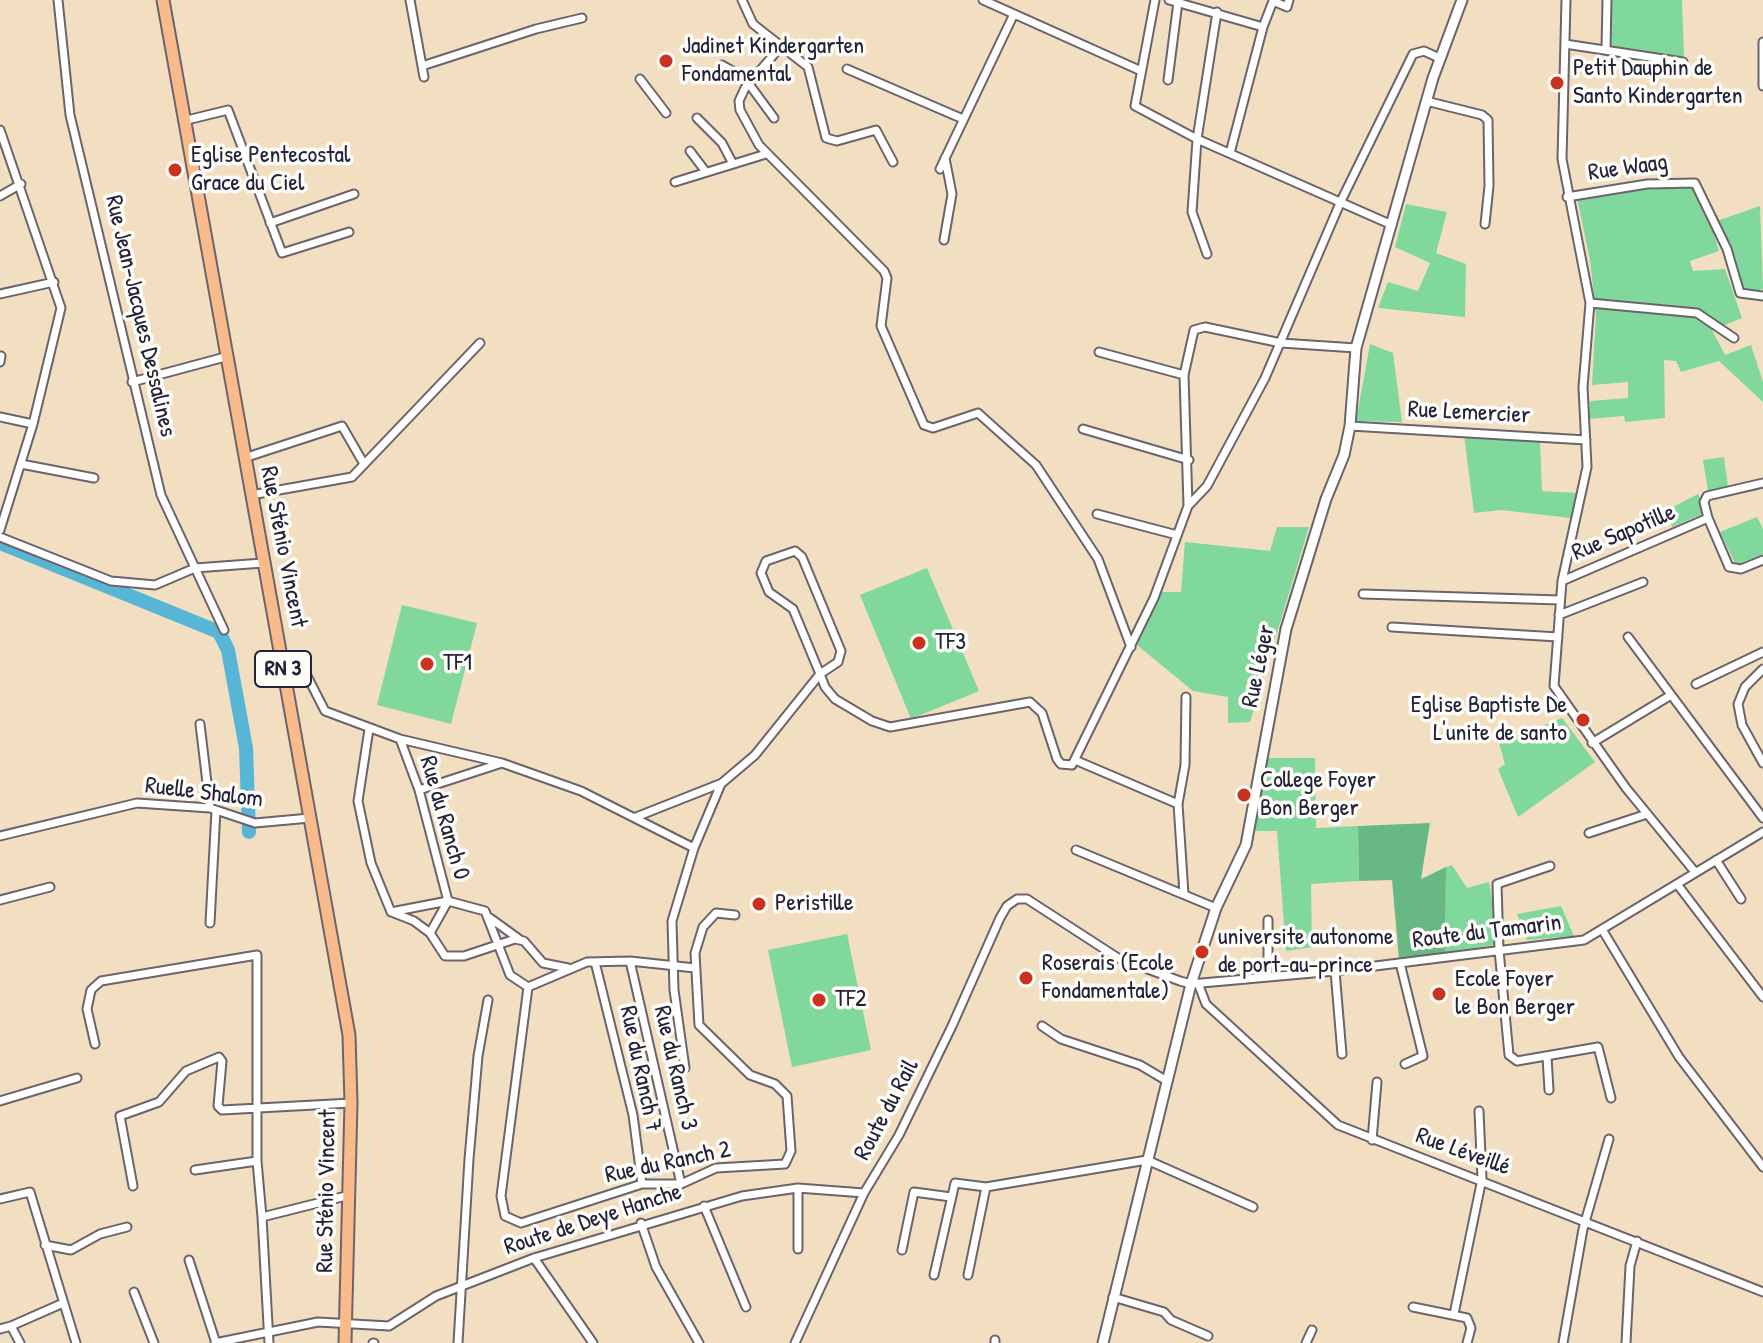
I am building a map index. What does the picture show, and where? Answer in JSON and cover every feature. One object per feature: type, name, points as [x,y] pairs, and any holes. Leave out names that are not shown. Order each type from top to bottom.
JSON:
[{"type":"main road","name":"Rue Sténio Vincent","points":[[163,0],[349,1035],[350,1195],[345,1343]]},
{"type":"street","name":"Rue Jean-Jacques Dessalines","points":[[58,0],[70,115],[93,200],[132,382],[161,495],[224,630]]},
{"type":"street","points":[[410,0],[424,77]]},
{"type":"street","points":[[742,0],[753,24],[808,67],[826,138],[837,141],[866,130],[876,130],[893,162]]},
{"type":"street","points":[[983,0],[1139,70]]},
{"type":"street","points":[[1155,0],[1139,70],[1135,106],[1197,139],[1392,225]]},
{"type":"street","name":"Rue Léger","points":[[1103,1343],[1194,984],[1216,908],[1246,845],[1286,629],[1326,499],[1344,455],[1350,426],[1356,348],[1439,58],[1462,0]]},
{"type":"street","points":[[1566,0],[1562,159],[1590,303],[1583,387],[1586,440],[1584,487],[1562,581],[1553,676],[1556,693],[1592,743],[1695,872]]},
{"type":"street","points":[[1606,49],[1607,0]]},
{"type":"street","points":[[1168,80],[1174,1],[1197,3],[1263,27]]},
{"type":"street","points":[[1230,153],[1263,27],[1273,1],[1288,3]]},
{"type":"street","points":[[1207,254],[1192,212],[1197,139],[1217,12]]},
{"type":"street","points":[[940,169],[1013,16]]},
{"type":"street","points":[[422,66],[582,18]]},
{"type":"street","points":[[1763,42],[1763,86]]},
{"type":"street","points":[[1565,44],[1683,62]]},
{"type":"street","points":[[782,45],[750,82],[739,101],[740,110],[766,154],[884,271],[887,278],[881,326],[924,425],[933,428],[978,413],[1036,465],[1098,559],[1131,648]]},
{"type":"street","points":[[1188,506],[1207,486],[1281,343],[1341,201],[1413,54],[1424,51],[1439,58]]},
{"type":"street","points":[[722,65],[750,82],[774,118]]},
{"type":"street","points":[[847,69],[963,119]]},
{"type":"street","points":[[640,79],[666,113]]},
{"type":"street","points":[[1426,101],[1482,115],[1488,120],[1489,186],[1485,224]]},
{"type":"street","points":[[183,121],[228,110],[284,254],[349,232]]},
{"type":"street","points":[[697,118],[722,143],[733,164]]},
{"type":"street","points":[[0,130],[4,150],[21,184],[61,308],[33,424],[0,530]]},
{"type":"street","points":[[690,151],[706,172]]},
{"type":"street","points":[[675,182],[766,154]]},
{"type":"street","points":[[944,240],[952,194],[945,158]]},
{"type":"street","name":"Rue Waag","points":[[1567,197],[1647,184],[1695,183],[1727,249],[1740,293],[1763,296]]},
{"type":"street","points":[[0,196],[21,184]]},
{"type":"street","points":[[270,223],[354,194]]},
{"type":"street","points":[[0,294],[54,282]]},
{"type":"street","points":[[1590,303],[1697,313],[1734,338]]},
{"type":"street","points":[[636,817],[722,783],[755,755],[820,674],[838,662],[841,651],[802,557],[795,551],[766,561],[761,573],[769,592],[793,609],[820,674],[835,699],[872,721],[890,727],[1030,702],[1042,713],[1057,759],[1066,766],[1075,760],[1131,648],[1188,506],[1189,460],[1184,375],[1191,335],[1200,328],[1281,343],[1356,348]]},
{"type":"street","points":[[251,495],[352,477],[480,343]]},
{"type":"street","points":[[1099,352],[1184,375]]},
{"type":"street","points":[[132,382],[225,357]]},
{"type":"street","points":[[0,417],[33,424]]},
{"type":"street","points":[[244,458],[342,426],[364,464]]},
{"type":"street","name":"Rue Lemercier","points":[[1350,426],[1586,440]]},
{"type":"street","points":[[1083,429],[1189,460]]},
{"type":"street","points":[[21,464],[94,478]]},
{"type":"street","points":[[1708,518],[1704,502],[1707,496],[1763,483]]},
{"type":"street","points":[[1097,514],[1177,535]]},
{"type":"street","name":"Rue Sapotille","points":[[1562,581],[1708,518],[1729,567],[1741,569],[1763,560]]},
{"type":"street","points":[[0,537],[111,581],[155,585],[195,568],[263,563]]},
{"type":"street","points":[[1559,615],[1643,582]]},
{"type":"street","points":[[1363,594],[1560,600]]},
{"type":"street","points":[[1392,627],[1558,637]]},
{"type":"street","points":[[1628,637],[1763,818]]},
{"type":"street","points":[[1696,684],[1763,652]]},
{"type":"street","points":[[281,654],[303,668],[321,709],[400,739],[502,763],[581,791],[694,848]]},
{"type":"street","points":[[1763,669],[1745,687],[1738,704],[1742,725],[1763,763]]},
{"type":"street","points":[[1592,743],[1671,695]]},
{"type":"street","points":[[1184,894],[1178,804],[1185,765],[1186,697]]},
{"type":"street","points":[[200,724],[213,809],[210,923]]},
{"type":"street","points":[[369,729],[358,801],[371,863],[391,912],[414,921],[430,933],[445,956],[464,956],[497,944],[520,940]]},
{"type":"street","name":"Rue du Ranch 0","points":[[391,912],[448,901],[419,790],[400,739]]},
{"type":"street","points":[[1075,760],[1178,804]]},
{"type":"street","points":[[419,790],[502,763]]},
{"type":"street","points":[[685,1068],[673,966],[672,921],[694,848],[722,783]]},
{"type":"street","name":"Ruelle Shalom","points":[[0,836],[137,803],[213,809],[248,820],[310,818]]},
{"type":"street","points":[[1589,833],[1647,814]]},
{"type":"street","name":"Route du Tamarin","points":[[1017,899],[1027,899],[1039,906],[1118,958],[1194,984],[1335,971],[1584,940],[1763,832]]},
{"type":"street","points":[[1076,850],[1216,908]]},
{"type":"street","points":[[1716,860],[1741,899]]},
{"type":"street","points":[[1550,866],[1497,884],[1499,950],[1509,1055],[1517,1061],[1598,1047],[1611,1098]]},
{"type":"street","points":[[1677,884],[1763,997]]},
{"type":"street","points":[[0,900],[50,887]]},
{"type":"street","name":"Route du Rail","points":[[795,1343],[864,1193],[912,1108],[1000,918],[1007,906],[1017,899]]},
{"type":"street","points":[[430,933],[448,901],[485,911],[510,975],[528,987],[595,962],[630,961],[695,968],[703,927],[716,913],[735,915]]},
{"type":"street","points":[[488,917],[520,940],[537,959],[572,969]]},
{"type":"street","points":[[1268,920],[1268,976]]},
{"type":"street","points":[[1603,931],[1679,1057],[1763,1167]]},
{"type":"street","points":[[95,1044],[87,1009],[91,990],[101,981],[257,955],[257,1161],[269,1343]]},
{"type":"street","name":"Rue du Ranch 3","points":[[630,961],[681,1184]]},
{"type":"street","name":"Rue du Ranch 7","points":[[595,962],[633,1115],[642,1184]]},
{"type":"street","points":[[1400,963],[1423,1056],[1405,1064]]},
{"type":"street","name":"Rue du Ranch 2","points":[[528,987],[501,1196],[505,1216],[521,1223],[642,1184],[681,1184],[716,1168],[785,1164],[791,1151],[787,1096],[775,1084],[750,1075],[699,1025],[695,968]]},
{"type":"street","points":[[1335,971],[1342,1054]]},
{"type":"street","name":"Rue Léveillé","points":[[1194,984],[1206,1004],[1338,1125],[1587,1220],[1763,1292]]},
{"type":"street","points":[[458,1343],[478,1056],[488,1000]]},
{"type":"street","points":[[1042,1026],[1083,1049],[1140,1065],[1167,1081]]},
{"type":"street","points":[[133,1186],[120,1116],[159,1102],[186,1071],[220,1057],[219,1109],[351,1103]]},
{"type":"street","points":[[1547,1057],[1549,1090]]},
{"type":"street","points":[[0,1101],[77,1078]]},
{"type":"street","points":[[1372,1140],[1377,1082]]},
{"type":"street","points":[[1454,1314],[1482,1179],[1479,1111]]},
{"type":"street","points":[[1563,1343],[1587,1220],[1609,1139]]},
{"type":"street","points":[[934,1275],[955,1183],[986,1187],[1147,1160],[1253,1207]]},
{"type":"street","points":[[195,1170],[257,1161]]},
{"type":"street","points":[[968,1275],[986,1187]]},
{"type":"street","points":[[798,1188],[798,1249]]},
{"type":"street","name":"Route de Deye Hanche","points":[[216,1343],[269,1329],[346,1322],[389,1326],[436,1296],[534,1258],[641,1223],[742,1196],[798,1188],[864,1193]]},
{"type":"street","points":[[0,1199],[30,1192],[61,1304],[76,1343]]},
{"type":"street","points":[[902,1250],[914,1192],[951,1197]]},
{"type":"street","points":[[262,1217],[350,1195]]},
{"type":"street","points":[[704,1206],[746,1307]]},
{"type":"street","points":[[641,1223],[656,1267],[699,1343]]},
{"type":"street","points":[[45,1245],[71,1250],[100,1234],[127,1227]]},
{"type":"street","points":[[1626,1343],[1629,1276],[1637,1241]]},
{"type":"street","points":[[534,1258],[593,1343]]},
{"type":"street","points":[[189,1260],[216,1343]]},
{"type":"street","points":[[134,1292],[154,1343]]},
{"type":"street","points":[[1113,1297],[1164,1312],[1171,1320],[1208,1336]]},
{"type":"street","points":[[0,1329],[61,1304]]},
{"type":"street","points":[[1413,1307],[1454,1314],[1470,1322],[1467,1343]]},
{"type":"street","points":[[11,1326],[20,1343]]},
{"type":"street","points":[[1307,1343],[1312,1330]]},
{"type":"green space","points":[[1612,0],[1682,0],[1684,58],[1610,46]]},
{"type":"green space","points":[[1660,184],[1692,184],[1708,215],[1719,251],[1690,261],[1693,271],[1725,269],[1742,318],[1712,330],[1725,355],[1751,345],[1763,382],[1763,402],[1719,361],[1681,372],[1676,361],[1664,360],[1665,418],[1625,422],[1624,416],[1589,419],[1590,401],[1628,398],[1628,382],[1592,385],[1596,315],[1590,260],[1577,198]]},
{"type":"green space","points":[[1406,204],[1447,212],[1436,253],[1466,264],[1465,317],[1378,308],[1388,282],[1418,291],[1430,263],[1395,247]]},
{"type":"green space","points":[[1760,206],[1763,289],[1743,295],[1717,221]]},
{"type":"green space","points":[[1370,344],[1393,353],[1402,422],[1356,421]]},
{"type":"green space","points":[[1464,435],[1540,441],[1542,491],[1577,493],[1571,518],[1501,510],[1474,513]]},
{"type":"green space","points":[[1724,457],[1728,487],[1708,491],[1703,460]]},
{"type":"green space","points":[[1698,494],[1707,512],[1672,527],[1667,510]]},
{"type":"green space","points":[[1757,517],[1763,529],[1763,554],[1736,565],[1720,532]]},
{"type":"green space","points":[[1277,527],[1309,527],[1250,722],[1228,723],[1228,697],[1193,691],[1137,645],[1153,592],[1181,592],[1185,542],[1270,551]]},
{"type":"green space","name":"TF3","points":[[927,568],[979,691],[911,719],[860,595]]},
{"type":"green space","name":"TF1","points":[[402,605],[477,623],[451,724],[377,705]]},
{"type":"green space","points":[[1562,718],[1595,762],[1518,817],[1498,769],[1505,764],[1499,743]]},
{"type":"green space","points":[[1266,758],[1315,758],[1316,828],[1358,826],[1359,881],[1311,884],[1312,947],[1286,951],[1277,831],[1250,831]]},
{"type":"green space","points":[[1430,823],[1421,879],[1446,867],[1445,953],[1399,959],[1392,880],[1359,881],[1358,826]]},
{"type":"green space","points":[[1452,865],[1467,888],[1489,882],[1500,944],[1445,953],[1446,867]]},
{"type":"green space","points":[[1561,906],[1574,936],[1527,940],[1517,914]]},
{"type":"green space","name":"TF2","points":[[847,934],[871,1050],[792,1067],[768,950]]},
{"type":"waterway","points":[[0,543],[219,632],[228,650],[246,748],[249,832]]},
{"type":"place","name":"Jadinet Kindergarten Fondamental","points":[[666,61]]},
{"type":"place","name":"Petit Dauphin de Santo Kindergarten","points":[[1557,83]]},
{"type":"place","name":"Eglise Pentecostal Grace du Ciel","points":[[175,170]]},
{"type":"place","name":"TF3","points":[[919,643]]},
{"type":"place","name":"TF1","points":[[427,664]]},
{"type":"place","name":"Eglise Baptiste De L'unite de santo","points":[[1583,720]]},
{"type":"place","name":"College Foyer Bon Berger","points":[[1244,795]]},
{"type":"place","name":"Peristille","points":[[759,904]]},
{"type":"place","name":"universite autonome de port-au-prince","points":[[1202,952]]},
{"type":"place","name":"Roserais (Ecole Fondamentale)","points":[[1026,978]]},
{"type":"place","name":"Ecole Foyer le Bon Berger","points":[[1439,994]]},
{"type":"place","name":"TF2","points":[[819,1000]]}]
